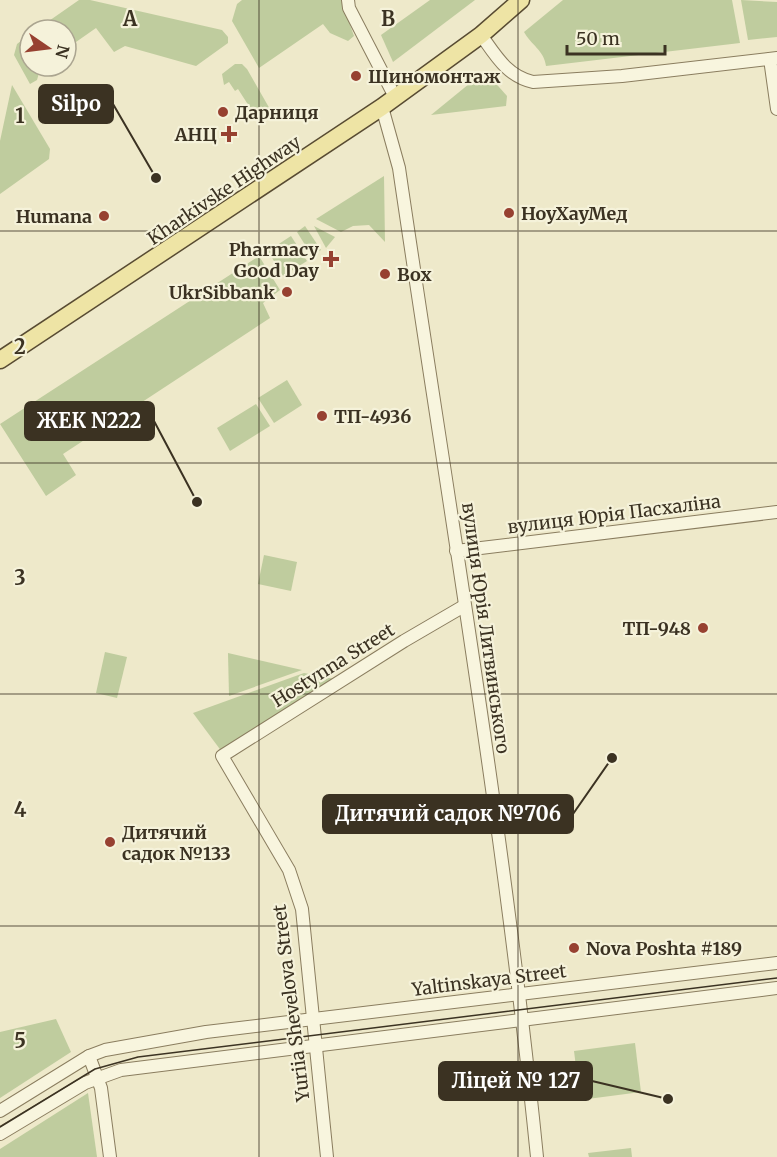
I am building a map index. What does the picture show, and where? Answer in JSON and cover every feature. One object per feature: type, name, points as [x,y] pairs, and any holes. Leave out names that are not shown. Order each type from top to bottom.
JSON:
[{"type":"main road","name":"Kharkivske Highway","points":[[0,360],[389,102],[481,35],[521,0]]},
{"type":"street","name":"вулиця Юрія Литвинського","points":[[348,0],[349,8],[389,102],[520,995],[537,1157]]},
{"type":"street","points":[[481,35],[508,72],[519,79],[532,82],[622,76],[774,59],[777,109]]},
{"type":"street","name":"вулиця Юрія Пасхаліна","points":[[456,551],[777,512]]},
{"type":"street","name":"Hostynna Street","points":[[222,756],[404,641],[464,606]]},
{"type":"street","name":"Yuriia Shevelova Street","points":[[222,756],[289,870],[302,909],[327,1157]]},
{"type":"street","name":"Yaltinskaya Street","points":[[0,1111],[89,1056],[126,1045],[777,963]]},
{"type":"street","points":[[0,1134],[98,1077],[121,1070],[777,988]]},
{"type":"street","points":[[89,1056],[98,1077],[110,1157]]},
{"type":"green space","points":[[79,0],[90,0],[222,30],[228,37],[228,43],[196,66],[125,46],[114,52],[96,28],[78,41],[78,18],[53,18]]},
{"type":"green space","points":[[242,0],[341,0],[354,36],[348,41],[330,33],[323,24],[259,68],[232,21],[237,4]]},
{"type":"green space","points":[[430,0],[475,0],[393,62],[381,35]]},
{"type":"green space","points":[[563,0],[732,0],[740,43],[546,66],[543,56],[524,32]]},
{"type":"green space","points":[[741,0],[777,2],[777,37],[748,40]]},
{"type":"green space","points":[[18,43],[18,62],[14,55]]},
{"type":"green space","points":[[235,64],[242,64],[247,69],[271,111],[258,120],[238,89],[235,91],[229,82],[224,85],[222,74]]},
{"type":"green space","points":[[480,75],[491,78],[507,96],[506,106],[431,115]]},
{"type":"green space","points":[[27,78],[38,78],[37,80],[30,84]]},
{"type":"green space","points":[[12,85],[50,149],[49,159],[0,194],[0,141]]},
{"type":"green space","points":[[384,176],[385,242],[369,225],[353,226],[341,232],[316,219]]},
{"type":"green space","points":[[305,226],[321,250],[312,256],[297,232]]},
{"type":"green space","points":[[314,226],[335,237],[326,248]]},
{"type":"green space","points":[[291,236],[307,261],[283,276],[268,251]]},
{"type":"green space","points":[[259,256],[280,290],[263,303],[270,318],[63,454],[76,475],[46,496],[0,424]]},
{"type":"green space","points":[[287,380],[302,405],[274,423],[258,398]]},
{"type":"green space","points":[[256,404],[270,426],[230,451],[217,428]]},
{"type":"green space","points":[[264,555],[297,562],[291,591],[258,584]]},
{"type":"green space","points":[[105,652],[127,657],[117,698],[96,693]]},
{"type":"green space","points":[[228,653],[302,670],[229,696]]},
{"type":"green space","points":[[304,673],[335,679],[222,752],[193,713]]},
{"type":"green space","points":[[56,1019],[71,1052],[0,1098],[0,1032]]},
{"type":"green space","points":[[635,1043],[641,1092],[580,1100],[574,1051]]},
{"type":"green space","points":[[88,1093],[97,1157],[0,1157],[0,1149]]},
{"type":"green space","points":[[631,1148],[632,1157],[589,1157],[588,1153]]},
{"type":"tram line","points":[[0,1127],[95,1069],[138,1057],[777,978]]},
{"type":"place","name":"Шиномонтаж","points":[[356,76]]},
{"type":"place","name":"Дарниця","points":[[223,112]]},
{"type":"place","name":"АНЦ","points":[[229,134]]},
{"type":"place","name":"Silpo","points":[[156,178]]},
{"type":"place","name":"НоуХауМед","points":[[509,213]]},
{"type":"place","name":"Humana","points":[[104,216]]},
{"type":"place","name":"Pharmacy Good Day","points":[[331,259]]},
{"type":"place","name":"Box","points":[[385,274]]},
{"type":"place","name":"UkrSibbank","points":[[287,292]]},
{"type":"place","name":"ТП-4936","points":[[322,416]]},
{"type":"place","name":"ЖЕК N222","points":[[197,502]]},
{"type":"place","name":"ТП-948","points":[[703,628]]},
{"type":"place","name":"Дитячий садок №706","points":[[612,758]]},
{"type":"place","name":"Дитячий садок №133","points":[[110,842]]},
{"type":"place","name":"Nova Poshta #189","points":[[574,948]]},
{"type":"place","name":"Ліцей № 127","points":[[668,1099]]}]
